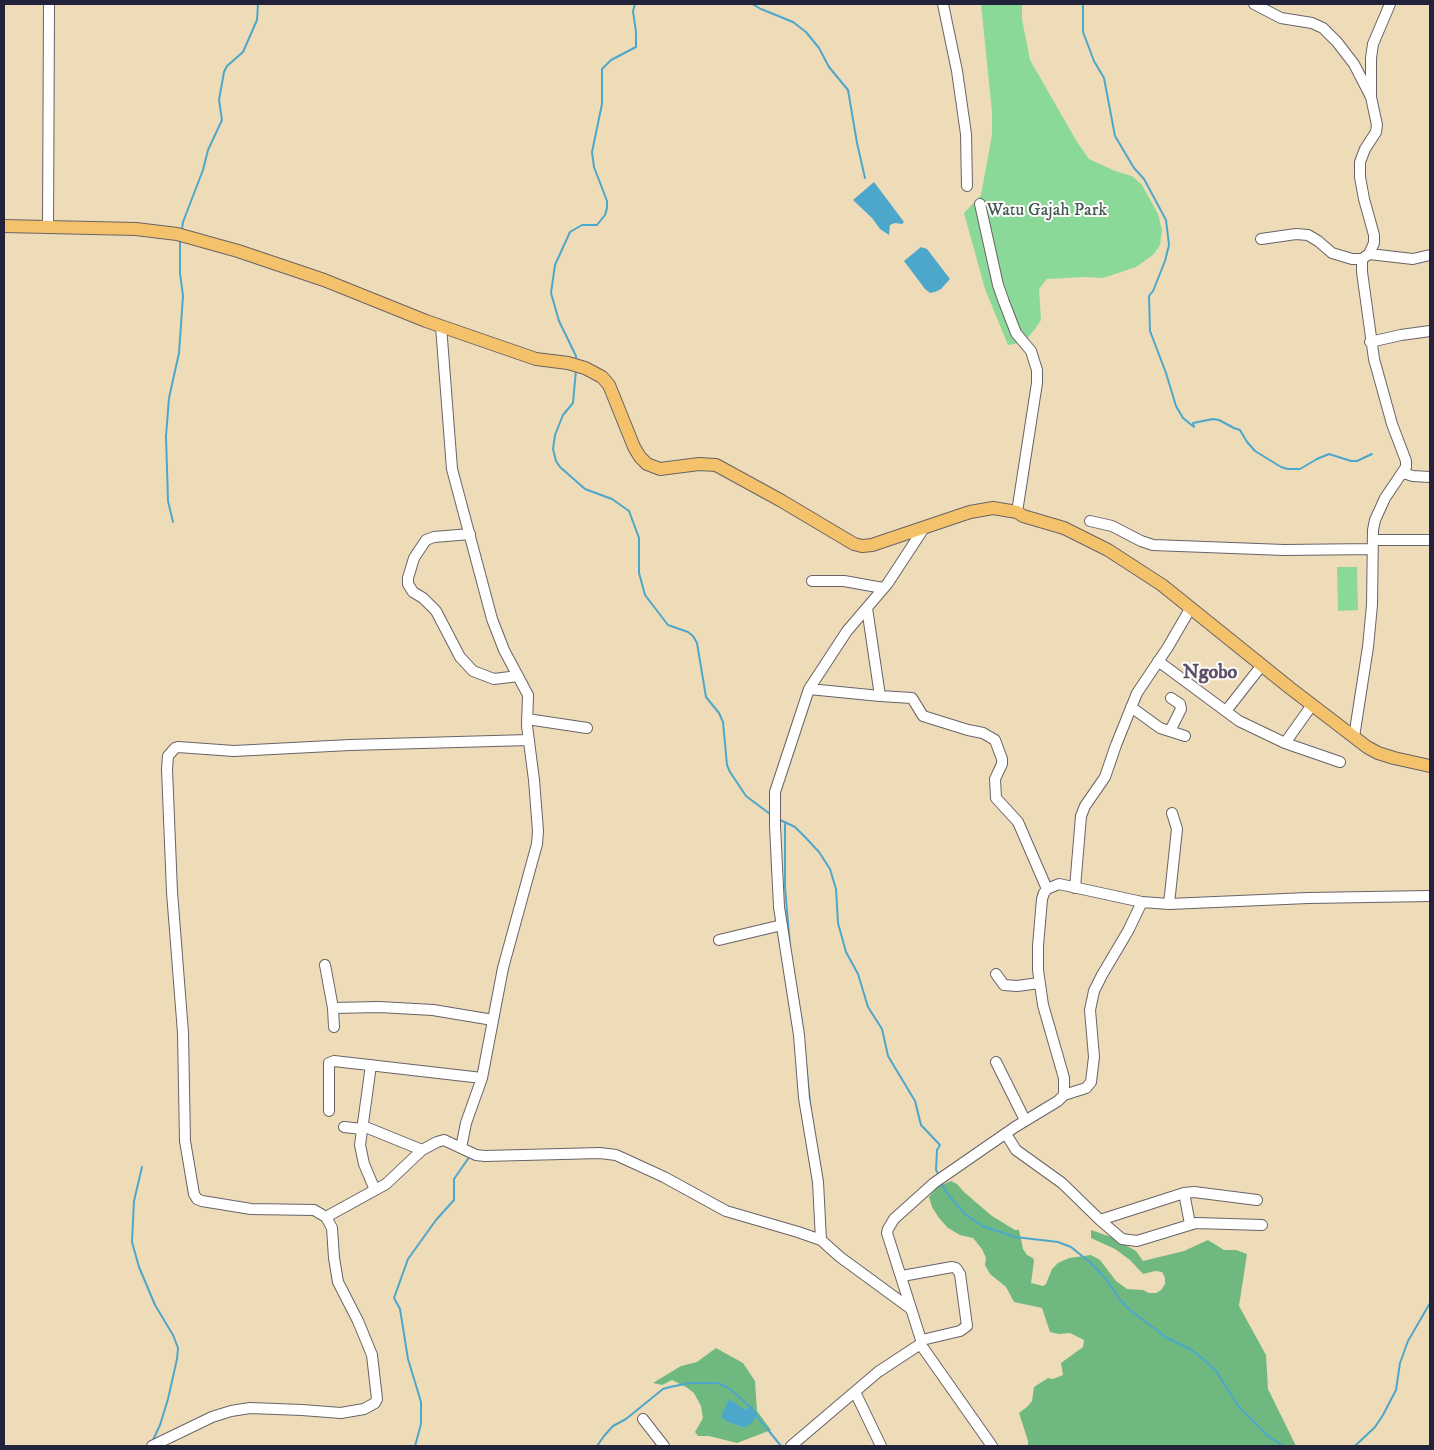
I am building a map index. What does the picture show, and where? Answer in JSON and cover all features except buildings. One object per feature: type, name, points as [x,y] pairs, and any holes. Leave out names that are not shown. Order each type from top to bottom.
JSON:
[{"type":"main road","points":[[4,226],[136,229],[181,235],[238,251],[324,280],[441,326],[536,359],[568,363],[585,368],[607,382],[634,447],[640,457],[655,468],[673,469],[704,464],[716,466],[780,500],[848,541],[862,546],[872,545],[980,510],[993,508],[1017,512],[1023,516],[1064,528],[1081,535],[1162,585],[1312,705],[1378,753],[1430,766]]},
{"type":"street","points":[[48,228],[49,4]]},
{"type":"street","points":[[943,4],[957,71],[966,134],[968,186]]},
{"type":"street","points":[[1254,4],[1281,18],[1312,23],[1323,28],[1354,64],[1371,97]]},
{"type":"street","points":[[1354,737],[1368,647],[1372,605],[1372,545],[1375,520],[1397,478],[1406,467],[1406,461],[1386,406],[1370,342],[1368,310],[1362,272],[1366,256],[1374,243],[1374,235],[1364,199],[1360,176],[1360,162],[1365,149],[1376,132],[1377,125],[1371,97],[1371,58],[1373,44],[1390,4]]},
{"type":"street","points":[[980,204],[996,276],[1004,302],[1016,333],[1034,358],[1037,370],[1033,410],[1017,512]]},
{"type":"street","points":[[1261,239],[1296,234],[1308,235],[1332,253],[1352,259],[1366,256],[1413,259],[1430,255]]},
{"type":"street","points":[[441,326],[452,469],[492,619],[504,650],[528,695],[527,719],[534,780],[537,844],[503,968],[482,1078],[466,1123],[461,1148]]},
{"type":"street","points":[[1370,342],[1430,331]]},
{"type":"street","points":[[1403,472],[1413,476],[1430,477]]},
{"type":"street","points":[[1090,522],[1112,526],[1140,541],[1153,545],[1284,550],[1428,540]]},
{"type":"street","points":[[821,1240],[818,1182],[804,1098],[799,1035],[782,925],[775,826],[775,792],[809,689],[847,631],[883,588],[924,528]]},
{"type":"street","points":[[470,534],[434,537],[426,540],[414,558],[408,578],[409,587],[436,611],[460,657],[473,671],[494,679],[518,676]]},
{"type":"street","points":[[812,581],[844,581],[883,588]]},
{"type":"street","points":[[867,608],[880,696]]},
{"type":"street","points":[[1075,888],[1081,816],[1084,806],[1105,777],[1137,693],[1190,609]]},
{"type":"street","points":[[1158,661],[1226,712],[1259,732],[1340,762]]},
{"type":"street","points":[[1226,712],[1262,665]]},
{"type":"street","points":[[809,689],[912,698],[923,716],[983,733],[995,740],[1002,759],[1002,764],[995,779],[996,798],[1018,822],[1047,889]]},
{"type":"street","points":[[1170,732],[1181,709],[1180,704],[1171,698]]},
{"type":"street","points":[[1285,743],[1312,705]]},
{"type":"street","points":[[1131,707],[1160,728],[1185,736]]},
{"type":"street","points":[[527,719],[587,728]]},
{"type":"street","points":[[152,1446],[212,1417],[231,1411],[250,1408],[341,1413],[357,1411],[375,1403],[377,1399],[372,1355],[358,1321],[338,1282],[332,1228],[326,1216],[314,1210],[251,1209],[202,1201],[195,1196],[186,1141],[184,1033],[172,892],[168,756],[174,748],[178,747],[234,751],[350,745],[529,740]]},
{"type":"street","points":[[1169,904],[1177,829],[1172,813]]},
{"type":"street","points":[[1064,1095],[1064,1078],[1043,1005],[1039,983],[1039,929],[1042,899],[1047,889],[1059,884],[1142,902],[1169,904],[1308,898],[1430,896]]},
{"type":"street","points":[[992,1446],[921,1343],[888,1229],[894,1219],[934,1183],[1025,1120],[1058,1101],[1064,1095],[1086,1088],[1091,1082],[1094,1057],[1090,1010],[1094,991],[1142,902]]},
{"type":"street","points":[[719,940],[782,925]]},
{"type":"street","points":[[325,965],[333,1008],[334,1028]]},
{"type":"street","points":[[996,974],[1004,985],[1017,986],[1039,983]]},
{"type":"street","points":[[333,1008],[378,1007],[433,1010],[493,1020]]},
{"type":"street","points":[[329,1111],[330,1063],[334,1061],[482,1078]]},
{"type":"street","points":[[996,1062],[1025,1120]]},
{"type":"street","points":[[372,1065],[362,1127],[361,1153],[375,1190]]},
{"type":"street","points":[[344,1127],[362,1127],[422,1150]]},
{"type":"street","points":[[1006,1134],[1016,1150],[1062,1183],[1122,1239],[1137,1241],[1190,1224],[1262,1225]]},
{"type":"street","points":[[326,1216],[394,1178],[422,1150],[444,1140],[473,1154],[493,1157],[600,1153],[616,1155],[664,1177],[726,1211],[821,1240],[840,1257],[910,1308]]},
{"type":"street","points":[[1100,1220],[1184,1193],[1194,1192],[1257,1200]]},
{"type":"street","points":[[1184,1193],[1190,1224]]},
{"type":"street","points":[[791,1446],[878,1372],[921,1343],[960,1331],[967,1326],[960,1274],[956,1268],[952,1266],[902,1276]]},
{"type":"street","points":[[854,1392],[881,1446]]},
{"type":"street","points":[[644,1419],[664,1446]]},
{"type":"green space","name":"Watu Gajah Park","points":[[981,4],[1022,4],[1022,19],[1030,60],[1077,142],[1089,159],[1115,171],[1132,176],[1142,185],[1158,214],[1162,230],[1160,245],[1154,254],[1136,267],[1103,278],[1047,279],[1039,289],[1041,320],[1026,340],[1008,345],[985,289],[964,213],[981,195],[992,135],[992,112]]},
{"type":"green space","points":[[1337,567],[1357,567],[1358,610],[1338,611]]},
{"type":"green space","points":[[951,1181],[957,1184],[992,1216],[1015,1230],[1019,1230],[1023,1249],[1034,1261],[1031,1283],[1043,1286],[1046,1284],[1052,1269],[1058,1263],[1069,1258],[1091,1255],[1100,1260],[1116,1281],[1127,1289],[1143,1290],[1149,1293],[1156,1293],[1161,1290],[1165,1284],[1162,1272],[1155,1271],[1143,1274],[1130,1260],[1115,1249],[1091,1238],[1091,1230],[1111,1237],[1136,1251],[1143,1261],[1184,1251],[1208,1240],[1224,1250],[1236,1250],[1247,1254],[1239,1306],[1266,1355],[1268,1389],[1296,1446],[1028,1446],[1019,1413],[1032,1401],[1034,1387],[1048,1378],[1053,1379],[1063,1375],[1061,1363],[1083,1347],[1084,1340],[1070,1333],[1059,1334],[1050,1332],[1042,1308],[1014,1302],[1006,1287],[990,1274],[985,1265],[986,1258],[982,1249],[973,1238],[960,1235],[948,1228],[939,1218],[932,1207],[929,1197],[937,1187]]},
{"type":"green space","points":[[716,1348],[743,1363],[755,1381],[757,1411],[771,1430],[737,1443],[709,1436],[698,1436],[695,1432],[703,1418],[701,1406],[694,1393],[672,1380],[662,1385],[653,1383],[681,1366],[697,1362]],"holes":[[[729,1400],[746,1410],[745,1428],[730,1423]]]},
{"type":"water","points":[[874,182],[904,222],[902,224],[895,223],[890,225],[889,235],[880,229],[872,218],[853,200]]},
{"type":"water","points":[[921,247],[927,249],[950,279],[941,289],[935,292],[930,293],[925,289],[904,261]]},
{"type":"water","points":[[729,1399],[746,1410],[752,1406],[757,1414],[753,1422],[745,1428],[730,1423],[721,1417]]},
{"type":"waterway","points":[[182,229],[203,170],[208,150],[222,120],[219,100],[224,72],[227,66],[243,52],[257,20],[258,4]]},
{"type":"waterway","points":[[576,361],[576,356],[559,321],[551,293],[555,265],[570,232],[582,225],[597,225],[605,215],[607,201],[594,167],[592,152],[602,104],[602,69],[611,60],[636,47],[633,11],[635,4]]},
{"type":"waterway","points":[[752,4],[793,22],[806,32],[819,48],[829,67],[848,90],[865,178]]},
{"type":"waterway","points":[[1083,4],[1083,32],[1094,61],[1104,78],[1115,136],[1134,168],[1144,179],[1166,220],[1169,245],[1165,261],[1153,291],[1149,296],[1150,331],[1176,406],[1183,418],[1194,427],[1193,423],[1213,419],[1240,430],[1255,451],[1281,467],[1288,469],[1300,469],[1329,454],[1351,461],[1357,461],[1372,454]]},
{"type":"waterway","points":[[173,522],[168,501],[166,436],[169,398],[179,353],[183,296],[180,273],[180,239]]},
{"type":"waterway","points":[[576,370],[573,403],[563,415],[555,435],[553,449],[556,461],[560,467],[585,489],[612,499],[629,511],[639,538],[639,573],[645,595],[668,625],[688,632],[697,643],[706,697],[719,713],[723,722],[727,765],[746,796],[770,814]]},
{"type":"waterway","points":[[778,819],[795,827],[819,852],[830,869],[836,889],[838,923],[846,952],[858,974],[868,1007],[882,1029],[888,1056],[915,1101],[921,1125],[940,1145],[937,1150],[936,1170],[939,1175]]},
{"type":"waterway","points":[[785,824],[785,887],[790,946]]},
{"type":"waterway","points":[[801,1015],[811,1112]]},
{"type":"waterway","points":[[818,1154],[822,1179]]},
{"type":"waterway","points":[[415,1446],[421,1424],[421,1402],[408,1359],[400,1309],[394,1298],[408,1259],[436,1220],[454,1200],[454,1179],[470,1156]]},
{"type":"waterway","points":[[142,1167],[134,1201],[132,1242],[139,1267],[155,1305],[173,1335],[178,1348],[168,1399],[160,1425],[152,1442]]},
{"type":"waterway","points":[[941,1182],[946,1192],[965,1214],[982,1226],[1015,1237],[1058,1242],[1071,1247],[1092,1264],[1131,1311],[1167,1338],[1190,1349],[1207,1362],[1216,1371],[1239,1407],[1269,1437],[1283,1446]]},
{"type":"waterway","points":[[1355,1446],[1375,1427],[1383,1415],[1396,1390],[1400,1363],[1408,1341],[1430,1303]]},
{"type":"waterway","points":[[597,1446],[613,1426],[626,1419],[663,1389],[670,1387],[690,1383],[718,1383],[730,1389],[750,1407]]},
{"type":"waterway","points":[[756,1415],[781,1446]]},
{"type":"district","name":"Ngobo","points":[[1210,674]]}]
